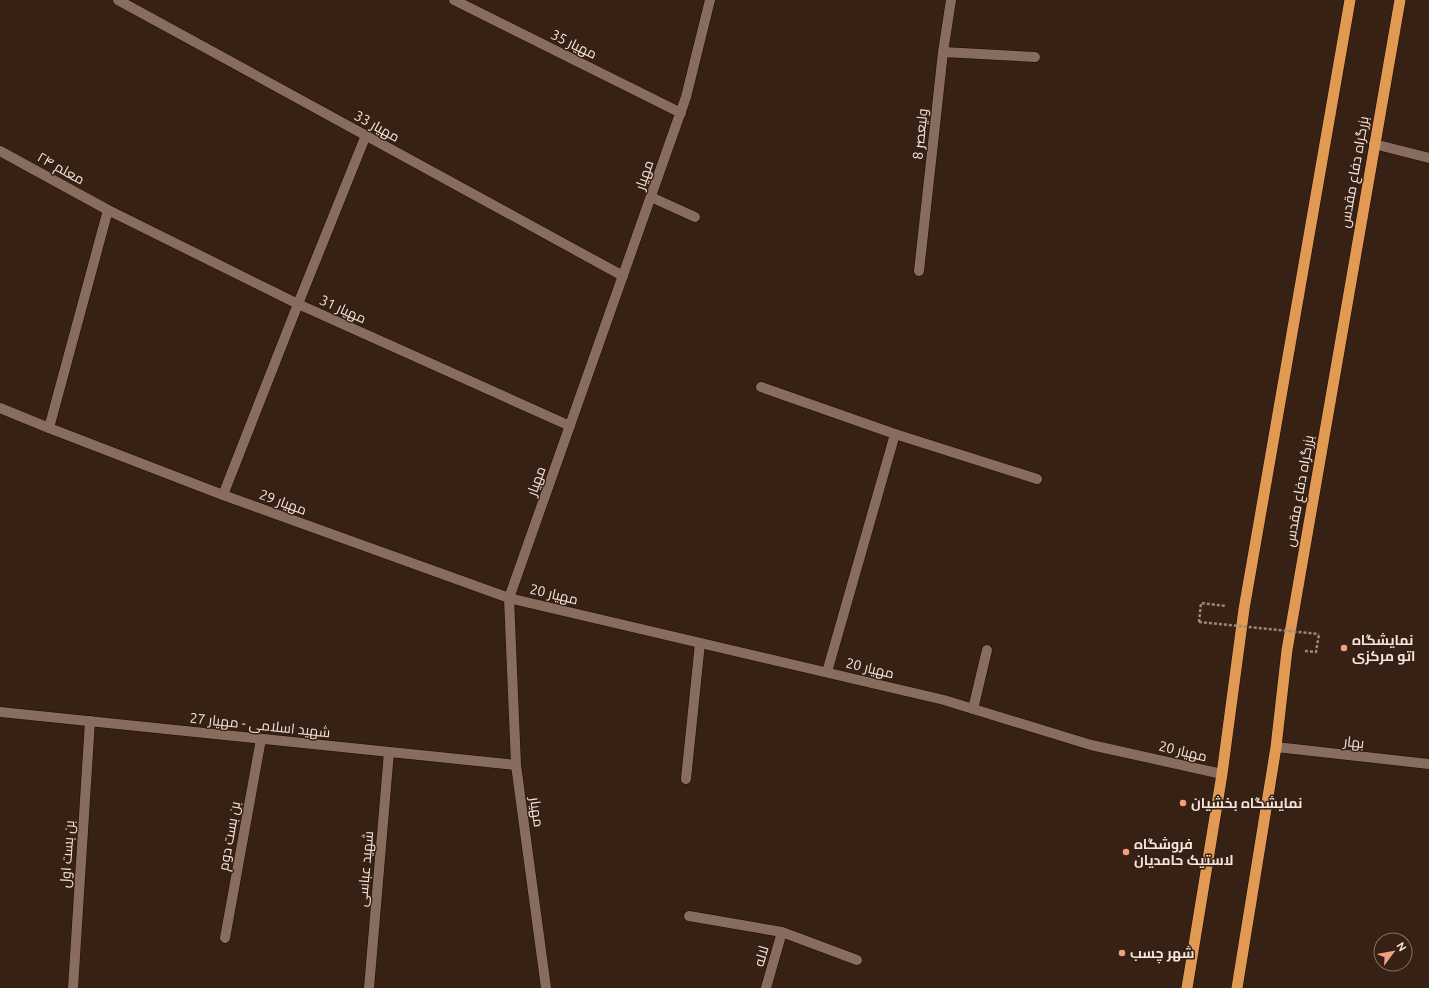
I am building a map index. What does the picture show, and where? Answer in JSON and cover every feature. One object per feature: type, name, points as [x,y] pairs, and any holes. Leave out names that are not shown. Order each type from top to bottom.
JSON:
[{"type":"highway","points":[[1187,988],[1222,774],[1244,609],[1350,0]]},
{"type":"highway","name":"بزرگراه دفاع مقدس","points":[[1237,988],[1276,747],[1287,650],[1400,0]]},
{"type":"street","name":"مهیار 33","points":[[118,0],[623,276]]},
{"type":"street","name":"مهیار 35","points":[[454,0],[681,113]]},
{"type":"street","name":"مهیار","points":[[546,988],[516,765],[509,598],[681,113],[710,0]]},
{"type":"street","name":"ولیعصر 8","points":[[920,272],[943,52],[951,0]]},
{"type":"street","points":[[943,52],[1035,57]]},
{"type":"street","points":[[223,495],[366,135]]},
{"type":"street","points":[[1374,144],[1429,158]]},
{"type":"street","name":"معلم ۲۴","points":[[0,151],[108,210]]},
{"type":"street","points":[[651,197],[695,217]]},
{"type":"street","points":[[49,428],[108,210]]},
{"type":"street","name":"مهیار 31","points":[[108,210],[298,304],[570,426]]},
{"type":"street","points":[[761,387],[895,434],[1037,479]]},
{"type":"street","name":"مهیار 29","points":[[0,408],[223,495],[509,598]]},
{"type":"street","points":[[827,672],[895,434]]},
{"type":"street","name":"مهیار 20","points":[[509,598],[944,700],[1091,744],[1222,774]]},
{"type":"street","points":[[686,779],[700,643]]},
{"type":"street","points":[[973,709],[987,650]]},
{"type":"street","name":"شهید اسلامی - مهیار 27","points":[[0,712],[516,765]]},
{"type":"street","name":"بن بست اول","points":[[73,988],[90,721]]},
{"type":"street","name":"بن بست دوم","points":[[225,938],[261,739]]},
{"type":"street","name":"بهار","points":[[1276,747],[1429,764]]},
{"type":"street","name":"شهید عباسی","points":[[369,988],[390,752]]},
{"type":"street","points":[[689,916],[782,932],[857,960]]},
{"type":"street","name":"لاله","points":[[766,988],[782,932]]},
{"type":"path","points":[[1244,609],[1201,603],[1199,622],[1318,634],[1316,652]]},
{"type":"place","name":"نمایشگاه اتو مرکزی","points":[[1344,648]]},
{"type":"place","name":"نمایشگاه بخشیان","points":[[1183,803]]},
{"type":"place","name":"فروشگاه لاستیک حامدیان","points":[[1126,852]]},
{"type":"place","name":"شهر چسب","points":[[1122,953]]}]
